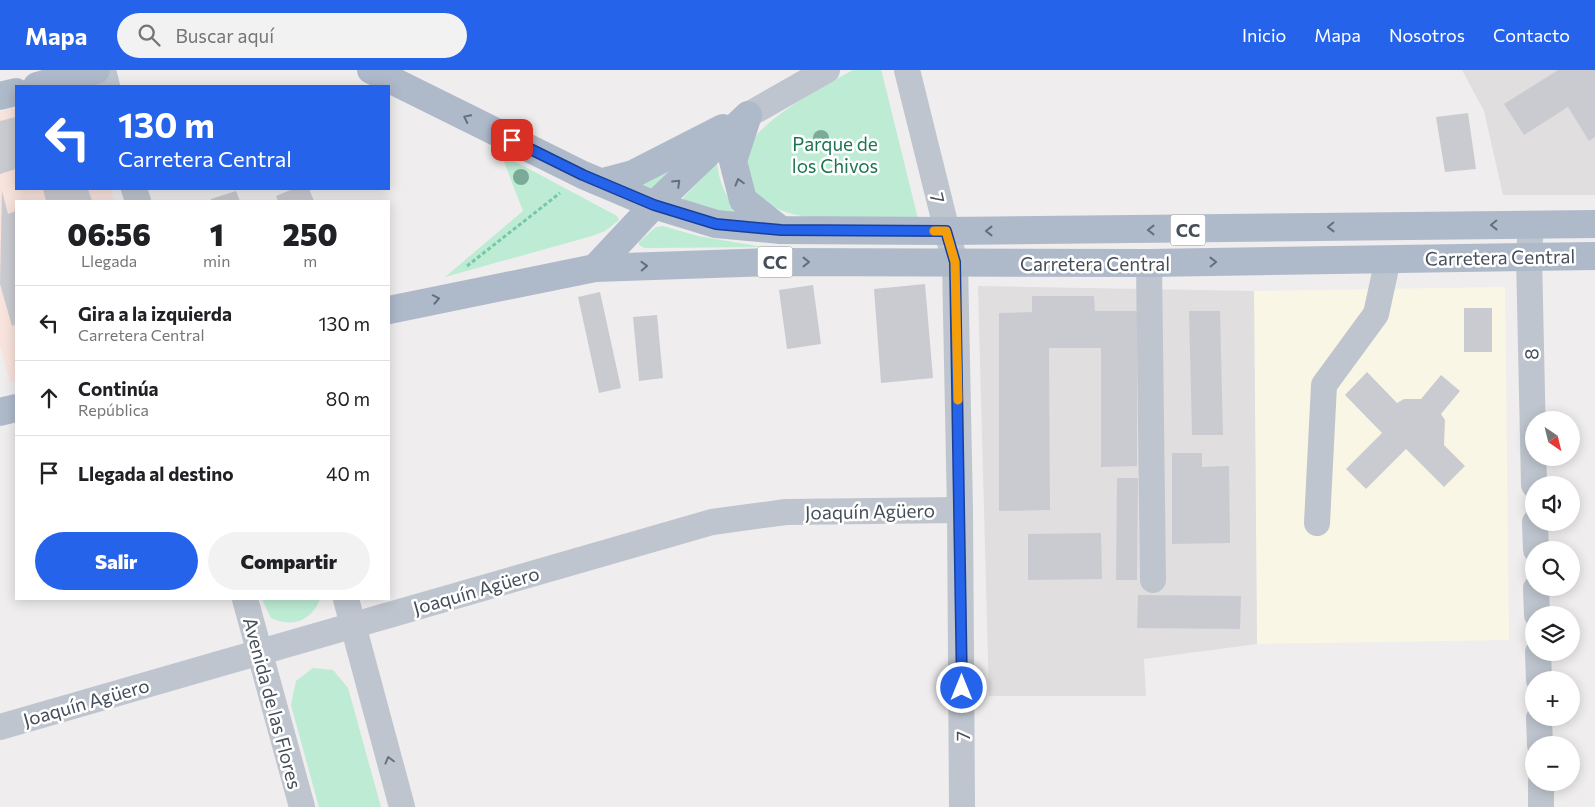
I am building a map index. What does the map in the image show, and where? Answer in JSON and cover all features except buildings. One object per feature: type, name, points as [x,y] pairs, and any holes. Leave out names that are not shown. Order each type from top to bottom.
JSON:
[{"type":"main road","points":[[41,85],[96,70]]},
{"type":"main road","name":"CC","points":[[371,70],[593,178],[654,205]]},
{"type":"main road","points":[[0,96],[15,92]]},
{"type":"main road","points":[[593,178],[633,174],[748,115]]},
{"type":"main road","points":[[595,268],[654,205],[748,115]]},
{"type":"main road","points":[[748,115],[733,161],[743,200],[781,230]]},
{"type":"main road","name":"Carretera Central","points":[[654,205],[716,224],[781,230],[946,231],[1595,224]]},
{"type":"main road","name":"Carretera Central","points":[[595,268],[769,262],[1149,263],[1595,256]]},
{"type":"main road","name":"CC","points":[[390,310],[595,268]]},
{"type":"main road","points":[[0,412],[15,408]]},
{"type":"street","points":[[103,70],[107,85]]},
{"type":"street","points":[[748,115],[827,70]]},
{"type":"street","name":"7","points":[[908,70],[955,262],[960,510],[962,807]]},
{"type":"street","name":"8","points":[[1531,224],[1529,256],[1534,476]]},
{"type":"street","points":[[1317,523],[1324,384],[1376,314],[1388,258]]},
{"type":"street","points":[[1149,263],[1153,580]]},
{"type":"street","name":"Joaquín Agüero","points":[[0,727],[712,522],[786,512],[960,510]]},
{"type":"street","name":"Avenida de las Flores","points":[[245,600],[302,807]]},
{"type":"street","points":[[346,600],[402,807]]},
{"type":"street","points":[[1541,791],[1541,807]]},
{"type":"path","points":[[460,272],[593,178]]},
{"type":"shaded area","points":[[1462,70],[1595,70],[1595,195],[1503,195],[1484,111]]},
{"type":"shaded area","points":[[15,107],[15,190],[111,190],[114,200],[15,200],[15,380],[10,382],[0,345],[0,112]]},
{"type":"shaded area","points":[[978,286],[1254,291],[1257,644],[1144,659],[1146,696],[989,696]]},
{"type":"shaded area","points":[[1505,287],[1509,640],[1257,644],[1254,291]]},
{"type":"green space","name":"Parque de los Chivos","points":[[853,70],[881,70],[918,219],[836,220],[789,213],[769,204],[754,191],[751,185],[744,159],[748,146],[758,133],[772,120],[807,96]]},
{"type":"green space","points":[[702,147],[655,191],[641,187],[641,184]]},
{"type":"green space","points":[[501,154],[617,216],[619,220],[605,231],[592,236],[445,277],[523,211]]},
{"type":"green space","points":[[717,163],[725,192],[744,216],[687,204],[684,201],[683,198]]},
{"type":"green space","points":[[663,226],[698,236],[763,247],[645,248],[639,245],[639,242],[656,227]]},
{"type":"green space","points":[[262,600],[320,600],[312,613],[300,620],[287,622],[271,618]]},
{"type":"green space","points":[[313,668],[333,670],[348,688],[381,807],[319,807],[291,705],[296,681]]},
{"type":"slow traffic","points":[[934,231],[946,231],[955,262],[958,400]]},
{"type":"route","points":[[512,140],[583,175],[654,205],[716,224],[781,230],[946,231],[955,262],[962,688]]}]
